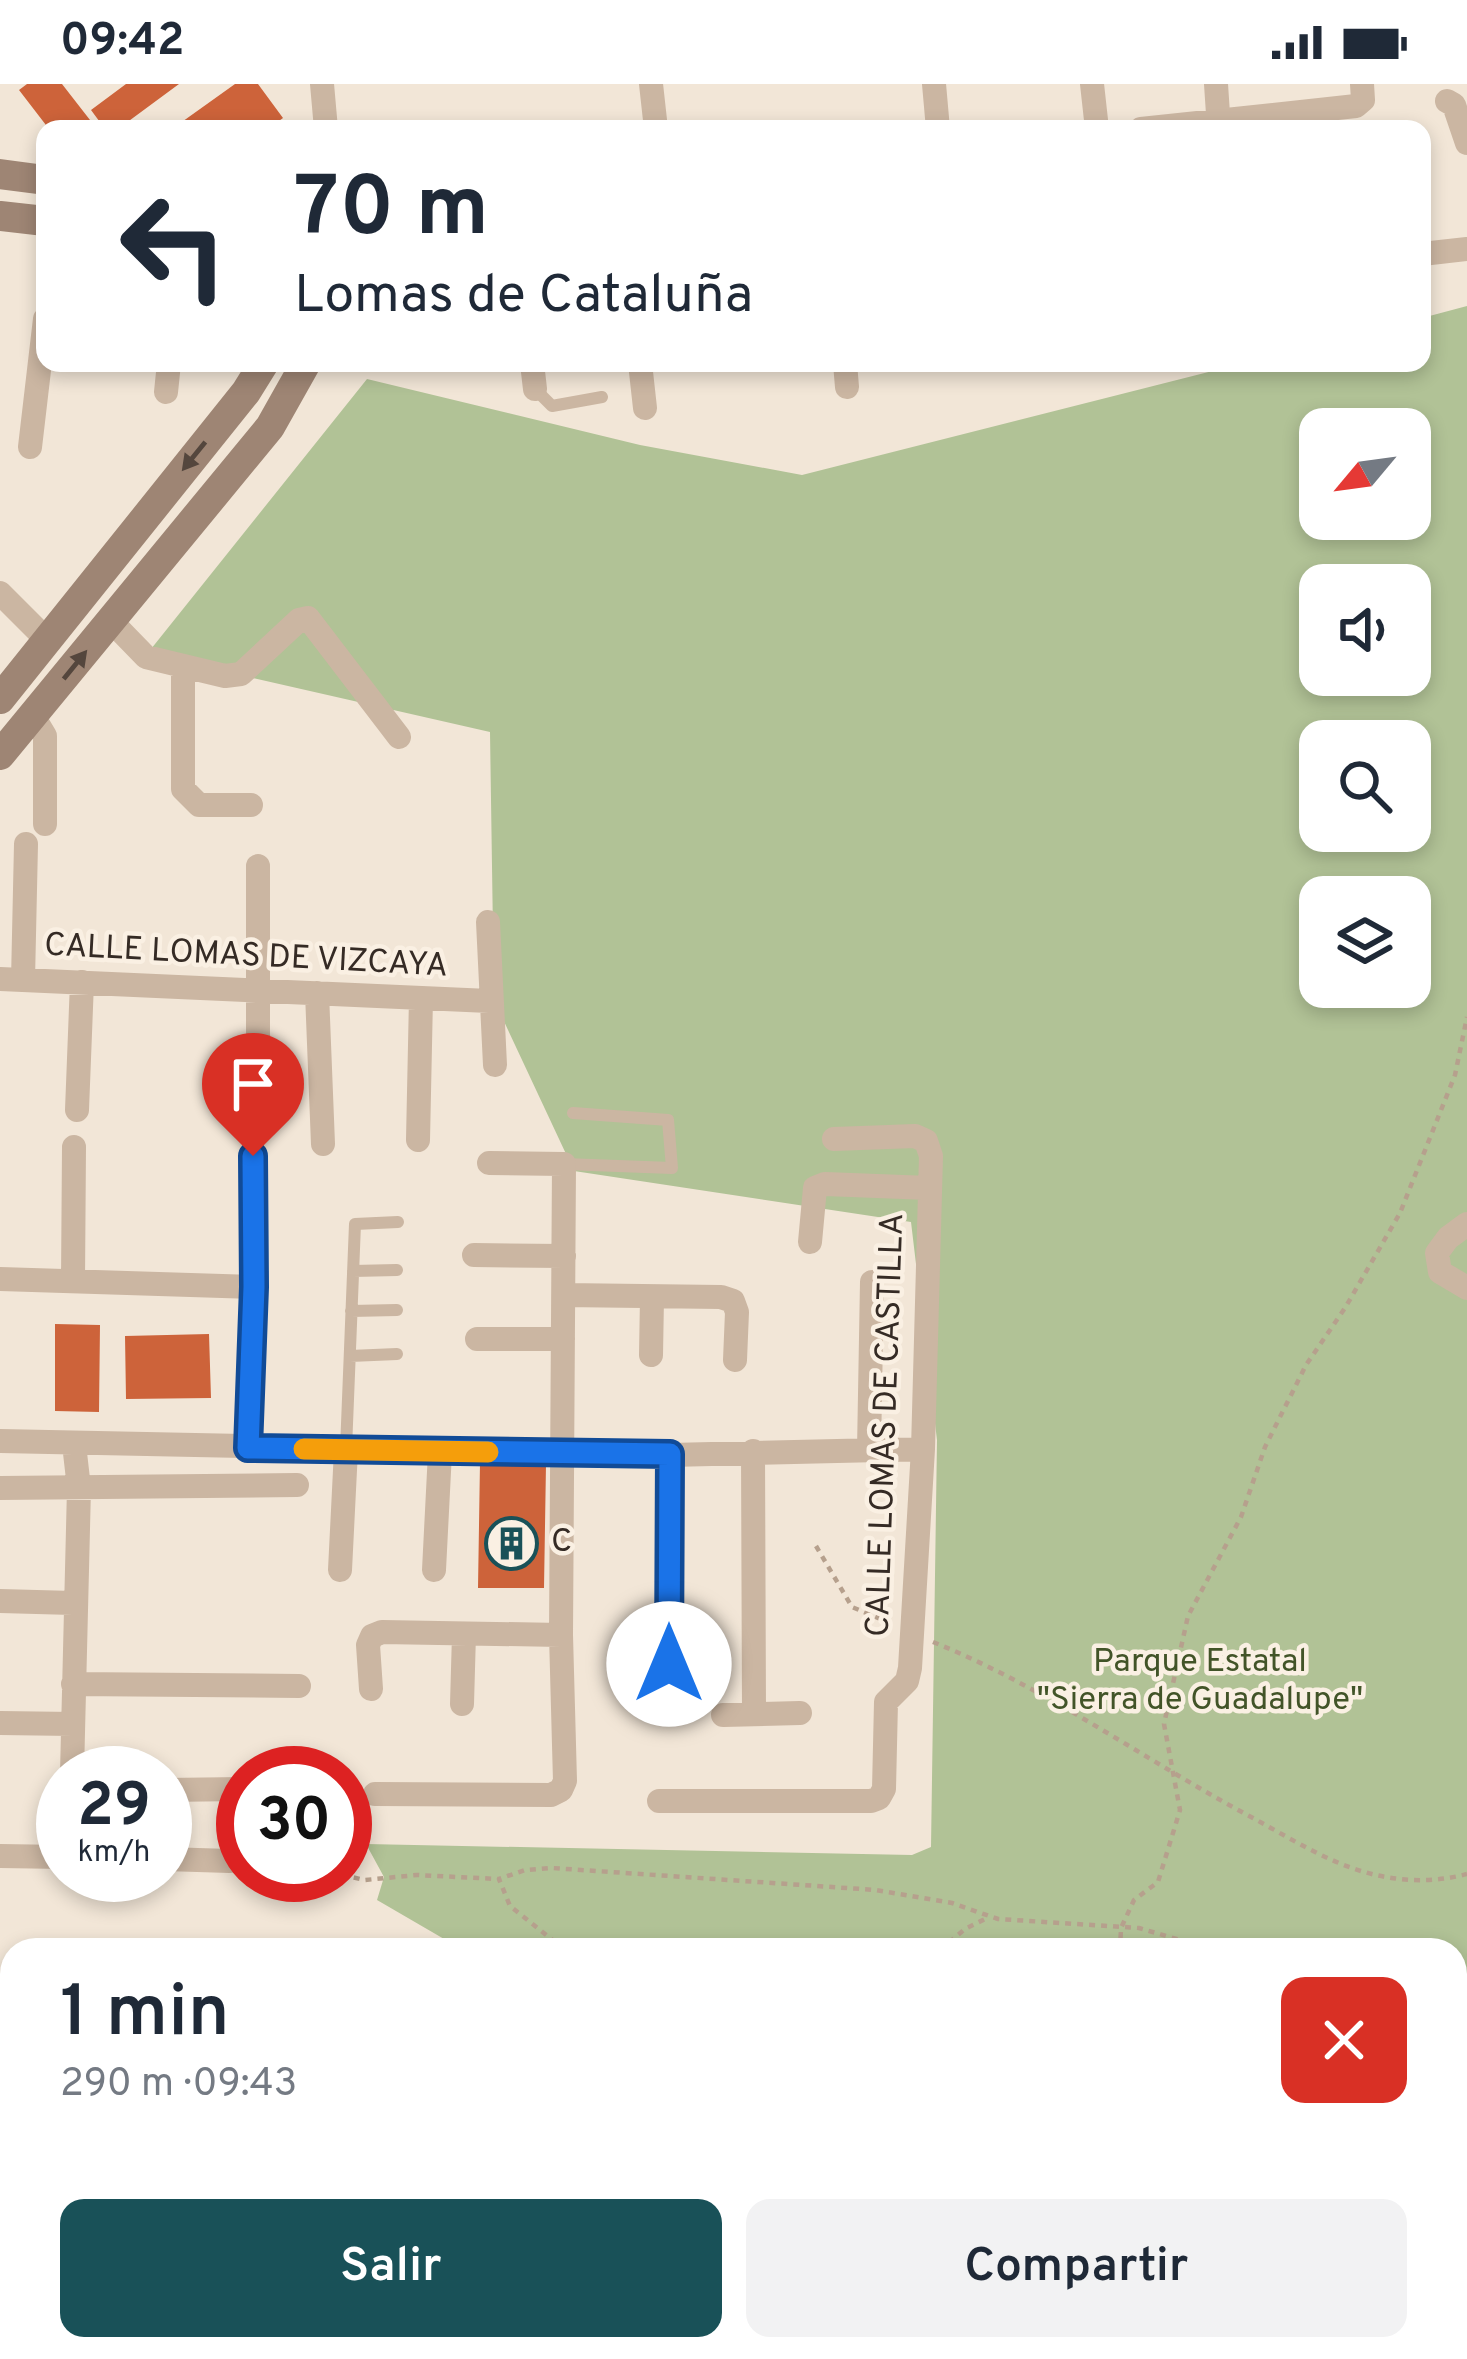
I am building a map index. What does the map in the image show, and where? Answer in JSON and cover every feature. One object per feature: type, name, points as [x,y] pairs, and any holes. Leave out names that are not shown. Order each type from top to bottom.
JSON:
[{"type":"street","points":[[322,84],[325,120]]},
{"type":"street","points":[[651,84],[655,120]]},
{"type":"street","points":[[934,84],[937,120]]},
{"type":"street","points":[[1091,84],[1096,120]]},
{"type":"street","points":[[1216,84],[1218,120]]},
{"type":"street","points":[[1245,120],[1361,94]]},
{"type":"street","points":[[1448,101],[1454,105],[1467,143]]},
{"type":"street","points":[[0,174],[36,179]]},
{"type":"street","points":[[0,215],[36,220]]},
{"type":"street","points":[[1431,253],[1467,249]]},
{"type":"street","points":[[30,446],[39,372]]},
{"type":"street","points":[[166,392],[168,372]]},
{"type":"street","points":[[0,699],[258,372]]},
{"type":"street","points":[[0,754],[270,427],[301,372]]},
{"type":"street","points":[[533,372],[535,389]]},
{"type":"street","points":[[641,372],[645,408]]},
{"type":"street","points":[[120,549],[149,574]]},
{"type":"street","points":[[0,592],[46,640]]},
{"type":"street","points":[[111,621],[136,650],[225,676],[241,674],[299,620],[308,618],[399,737]]},
{"type":"street","points":[[183,667],[183,789],[199,805],[251,805]]},
{"type":"street","points":[[33,716],[44,736],[45,824]]},
{"type":"street","points":[[11,980],[26,844]]},
{"type":"street","points":[[258,866],[258,1117]]},
{"type":"street","name":"CALLE LOMAS DE VIZCAYA","points":[[488,922],[495,1065]]},
{"type":"street","name":"CALLE LOMAS DE VIZCAYA","points":[[11,980],[489,1001]]},
{"type":"street","points":[[77,1110],[82,982]]},
{"type":"street","points":[[317,993],[323,1144]]},
{"type":"street","points":[[418,1140],[421,998]]},
{"type":"street","name":"CALLE LOMAS DE CASTILLA","points":[[659,1801],[871,1801],[884,1789],[886,1702],[907,1681],[912,1634],[923,1450],[931,1156],[926,1141],[914,1136],[834,1139]]},
{"type":"street","points":[[73,1281],[74,1147]]},
{"type":"street","points":[[248,1448],[253,1156]]},
{"type":"street","points":[[375,1794],[551,1795],[566,1781],[561,1635],[564,1164],[489,1163]]},
{"type":"street","points":[[810,1242],[811,1198],[825,1184],[929,1188]]},
{"type":"street","points":[[1467,1224],[1437,1253],[1440,1272],[1467,1288]]},
{"type":"street","points":[[474,1255],[564,1256]]},
{"type":"street","points":[[0,1279],[254,1287]]},
{"type":"street","points":[[869,1450],[872,1282]]},
{"type":"street","points":[[563,1295],[722,1297],[733,1301],[737,1312],[735,1360]]},
{"type":"street","points":[[651,1355],[652,1298]]},
{"type":"street","points":[[477,1339],[563,1339]]},
{"type":"street","points":[[0,1442],[670,1454],[923,1450]]},
{"type":"street","points":[[73,1746],[79,1487],[74,1444]]},
{"type":"street","points":[[340,1570],[346,1450]]},
{"type":"street","points":[[754,1451],[754,1713]]},
{"type":"street","points":[[434,1570],[440,1452]]},
{"type":"street","points":[[669,1706],[670,1454]]},
{"type":"street","points":[[0,1488],[297,1485]]},
{"type":"street","points":[[0,1601],[74,1603]]},
{"type":"street","points":[[371,1689],[368,1645],[372,1636],[382,1632],[561,1635]]},
{"type":"street","points":[[462,1704],[464,1634]]},
{"type":"street","points":[[73,1684],[298,1686]]},
{"type":"street","points":[[724,1715],[800,1713]]},
{"type":"street","points":[[0,1723],[73,1724]]},
{"type":"street","points":[[0,1856],[36,1857]]},
{"type":"lane","points":[[535,389],[552,406],[602,397]]},
{"type":"lane","points":[[564,1164],[672,1168],[668,1120],[573,1113]]},
{"type":"lane","points":[[346,1450],[355,1224],[398,1222]]},
{"type":"lane","points":[[353,1271],[397,1270]]},
{"type":"lane","points":[[351,1311],[397,1310]]},
{"type":"lane","points":[[350,1356],[397,1354]]},
{"type":"path","points":[[1120,1938],[1134,1900],[1158,1882],[1180,1810],[1164,1724],[1178,1650],[1195,1598],[1241,1517],[1265,1447],[1306,1365],[1346,1308],[1400,1213],[1455,1075],[1467,1017]]},
{"type":"path","points":[[1455,1075],[1467,1065]]},
{"type":"path","points":[[816,1546],[852,1606],[985,1663],[1176,1777],[1333,1861],[1385,1877],[1442,1881],[1467,1874]]},
{"type":"path","points":[[372,1879],[417,1875],[499,1879],[552,1868],[778,1882],[934,1899],[989,1917],[1138,1928],[1173,1938]]},
{"type":"path","points":[[499,1879],[510,1906],[550,1938]]},
{"type":"path","points":[[954,1938],[989,1917]]},
{"type":"green space","name":"Parque Estatal \"Sierra de Guadalupe\"","points":[[1467,306],[1467,1938],[442,1938],[377,1900],[384,1877],[372,1855],[372,1844],[912,1855],[931,1847],[937,1440],[911,1222],[574,1171],[494,1000],[490,732],[147,654],[367,379],[640,445],[802,475],[1208,372],[1431,372],[1431,316]]},
{"type":"building","points":[[27,84],[62,84],[90,120],[42,120],[19,90]]},
{"type":"building","points":[[126,84],[179,84],[130,120],[98,120],[91,110]]},
{"type":"building","points":[[235,84],[258,84],[283,118],[280,120],[185,120]]},
{"type":"building","points":[[55,1324],[100,1325],[99,1412],[55,1411]]},
{"type":"building","points":[[209,1334],[211,1398],[126,1399],[125,1336]]},
{"type":"building","points":[[480,1463],[546,1464],[544,1588],[478,1588]]},
{"type":"slow traffic","points":[[304,1449],[488,1452]]},
{"type":"place","name":"C","points":[[512,1543]]},
{"type":"route","points":[[253,1156],[248,1448],[670,1454],[669,1664]]}]
